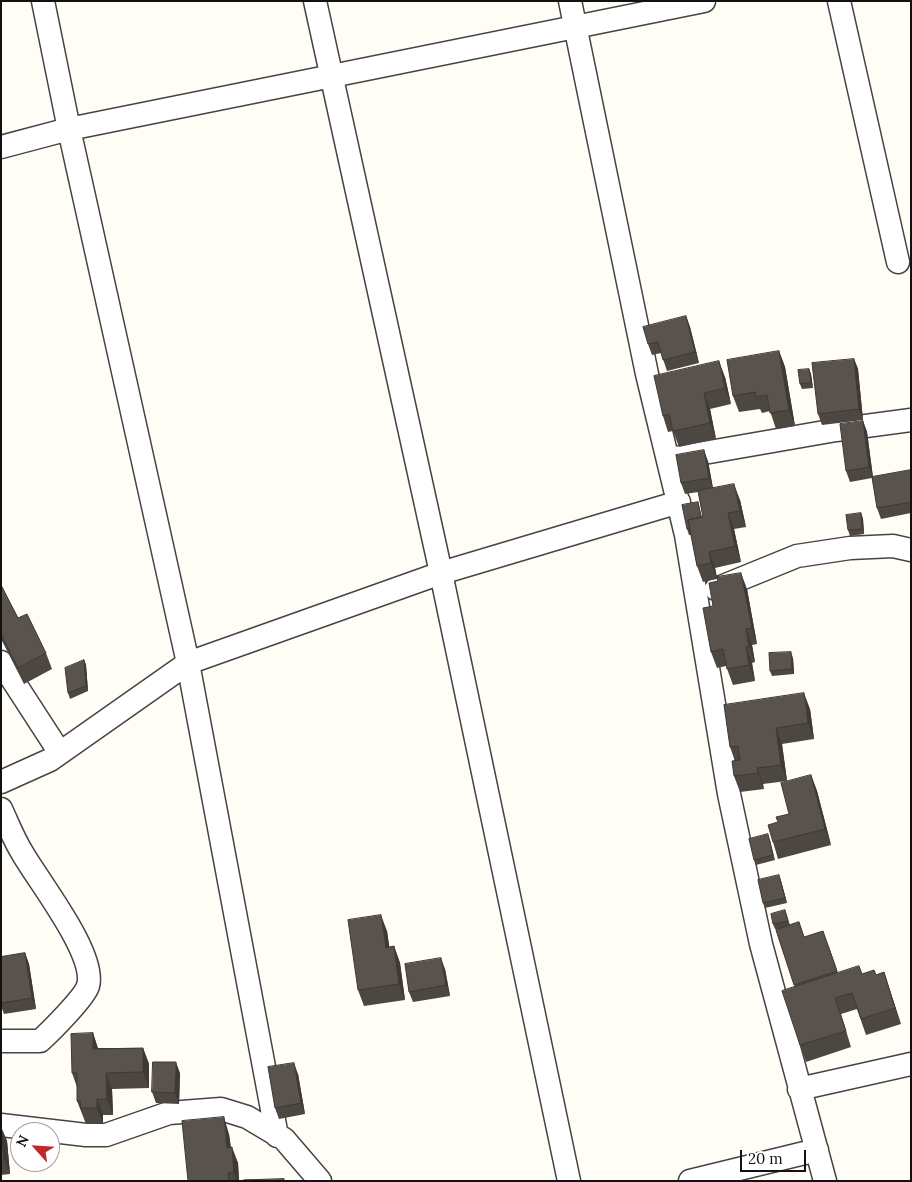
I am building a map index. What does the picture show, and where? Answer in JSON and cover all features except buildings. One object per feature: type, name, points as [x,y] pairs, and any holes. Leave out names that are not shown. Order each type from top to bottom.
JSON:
[{"type":"street","points":[[43,1],[69,128],[188,663],[277,1136]]},
{"type":"street","points":[[315,1],[441,573],[569,1181]]},
{"type":"street","points":[[570,1],[647,374],[666,459],[679,502],[686,535],[729,794],[761,944],[825,1181]]},
{"type":"street","points":[[1,146],[69,128],[704,1]]},
{"type":"street","points":[[839,1],[898,262]]},
{"type":"street","points":[[666,459],[836,430],[911,420]]},
{"type":"street","points":[[1,782],[50,760],[188,663],[441,573],[679,502]]},
{"type":"street","points":[[696,597],[797,556],[850,548],[893,546],[911,550]]},
{"type":"street","points":[[1,662],[60,753]]},
{"type":"street","points":[[1,809],[22,854],[50,892],[75,938],[89,970],[88,987],[56,1026],[40,1041],[1,1041]]},
{"type":"street","points":[[799,1089],[911,1064]]},
{"type":"street","points":[[1,1125],[86,1135],[106,1135],[169,1113],[221,1109],[247,1117],[284,1139],[320,1181]]},
{"type":"street","points":[[690,1181],[818,1150]]}]
